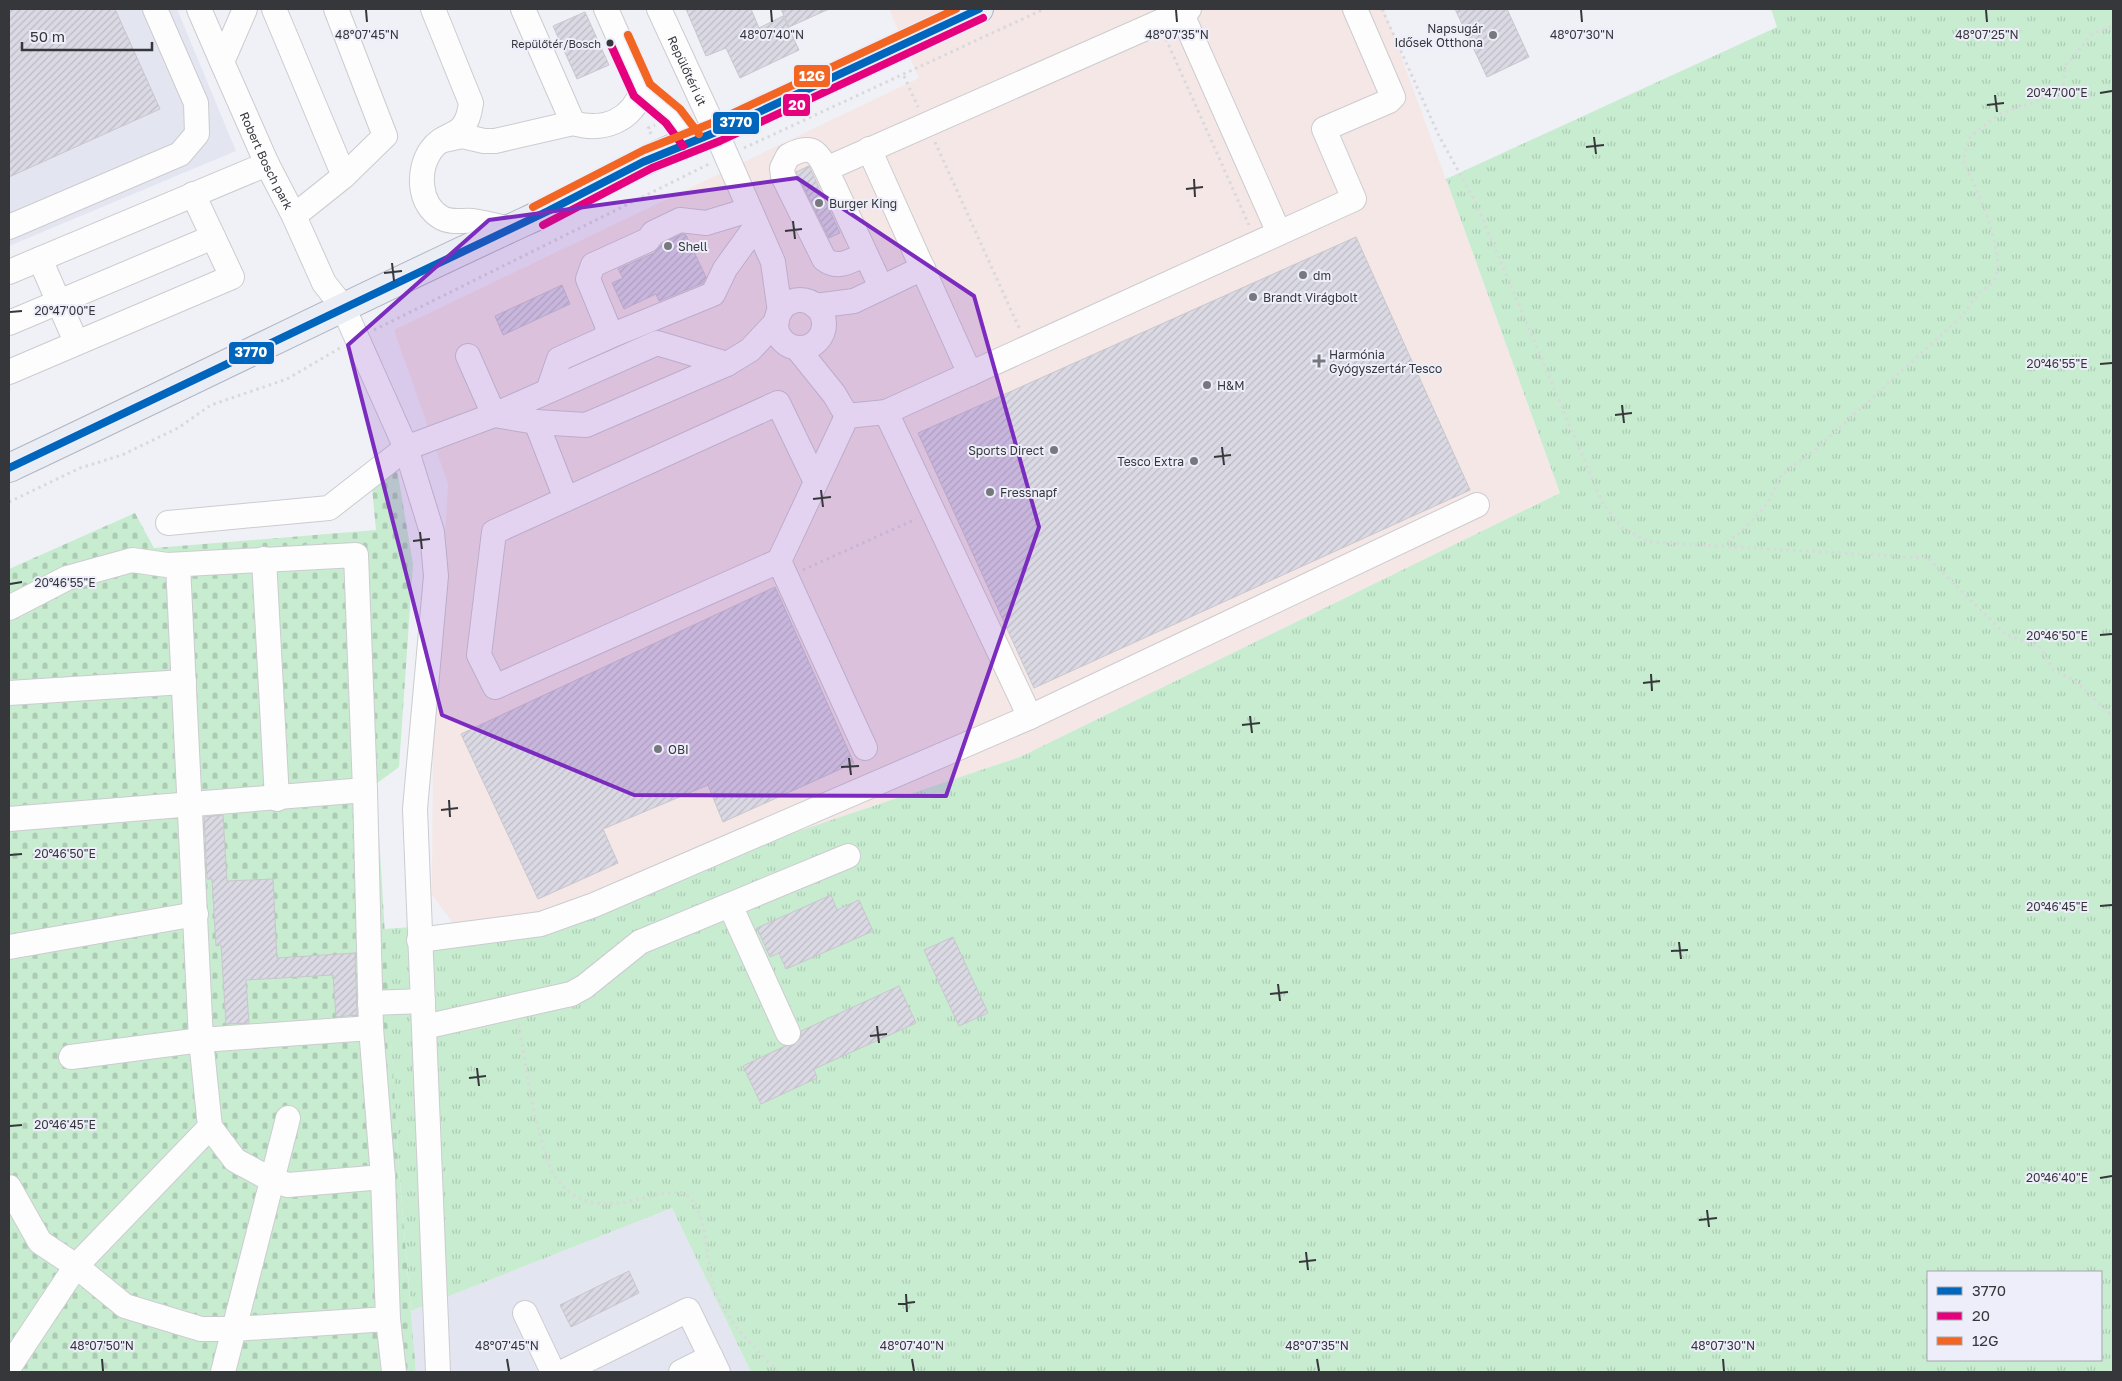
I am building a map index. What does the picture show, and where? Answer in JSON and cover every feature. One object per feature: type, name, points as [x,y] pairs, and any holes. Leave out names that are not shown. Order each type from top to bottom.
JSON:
[{"type":"main road","points":[[9,468],[150,403],[343,307],[510,229],[711,142],[979,9]]},
{"type":"street","points":[[9,227],[180,154],[197,134],[196,103],[155,9]]},
{"type":"street","name":"Robert Bosch park","points":[[199,9],[267,164],[294,216],[324,283],[343,307],[358,338],[406,448],[432,532],[436,576],[415,809],[438,1372]]},
{"type":"street","points":[[222,62],[245,9]]},
{"type":"street","points":[[274,9],[344,176]]},
{"type":"street","points":[[294,216],[344,176],[385,136],[336,9]]},
{"type":"street","points":[[433,9],[471,103],[469,116],[460,131],[432,149],[424,166],[421,183],[425,198],[433,210],[443,219],[472,221],[510,229]]},
{"type":"street","points":[[523,9],[573,123]]},
{"type":"street","points":[[606,9],[642,90],[673,116],[711,142],[752,218],[772,262],[817,318],[834,394]]},
{"type":"street","name":"Repülőtéri út","points":[[659,9],[711,142]]},
{"type":"street","points":[[846,416],[886,412],[1354,199],[1324,129],[1389,101],[1393,97],[1355,9]]},
{"type":"street","points":[[826,169],[1185,10],[1279,233]]},
{"type":"street","points":[[444,140],[462,136],[484,141],[495,141],[573,123],[586,127],[611,125],[632,109],[642,90]]},
{"type":"street","points":[[869,149],[970,374]]},
{"type":"street","points":[[865,254],[842,265],[836,265],[824,259],[783,176],[782,168],[788,156],[801,150],[808,150],[820,156],[881,288]]},
{"type":"street","points":[[9,272],[267,164]]},
{"type":"street","points":[[9,372],[232,277],[193,194]]},
{"type":"street","points":[[608,337],[606,325],[588,279],[593,265],[648,240],[653,233],[680,220],[706,223],[752,218]]},
{"type":"street","points":[[548,391],[559,359],[714,294],[752,218]]},
{"type":"street","points":[[9,324],[213,237]]},
{"type":"street","points":[[40,259],[76,342]]},
{"type":"street","points":[[772,262],[779,316],[779,334],[795,347],[834,394],[846,416]]},
{"type":"street","points":[[494,415],[536,422],[586,425],[727,364],[750,350],[790,303],[817,318],[838,318],[854,301],[922,268]]},
{"type":"street","points":[[750,350],[811,345],[817,318]]},
{"type":"street","points":[[168,523],[329,508],[406,448],[494,415],[657,343],[727,364]]},
{"type":"street","points":[[468,356],[494,415]]},
{"type":"street","points":[[782,569],[495,687],[479,655],[494,532],[778,403],[816,482]]},
{"type":"street","points":[[886,412],[1030,717]]},
{"type":"street","points":[[846,416],[816,482],[782,569],[865,748]]},
{"type":"street","points":[[536,422],[566,499]]},
{"type":"street","points":[[419,940],[541,924],[603,901],[1030,717],[1477,505]]},
{"type":"street","points":[[9,608],[67,578],[132,560],[178,564],[356,555],[365,790],[371,1028],[383,1177],[388,1319],[394,1372]]},
{"type":"street","points":[[264,559],[277,799]]},
{"type":"street","points":[[178,564],[201,1040],[210,1127],[235,1160],[272,1180],[288,1185],[383,1177]]},
{"type":"street","points":[[9,694],[184,682]]},
{"type":"street","points":[[9,820],[277,799],[365,790]]},
{"type":"street","points":[[424,1027],[516,1008],[571,994],[584,987],[640,942],[848,856]]},
{"type":"street","points":[[730,905],[788,1033]]},
{"type":"street","points":[[9,947],[196,914]]},
{"type":"street","points":[[370,1003],[423,1001]]},
{"type":"street","points":[[72,1057],[201,1040],[371,1028]]},
{"type":"street","points":[[223,1372],[288,1118]]},
{"type":"street","points":[[9,1367],[76,1266],[210,1127]]},
{"type":"street","points":[[9,1187],[40,1242],[76,1266],[125,1306],[201,1329],[234,1329],[388,1319]]},
{"type":"street","points":[[564,1372],[688,1310],[714,1365],[681,1372]]},
{"type":"street","points":[[525,1313],[552,1372]]},
{"type":"path","points":[[9,502],[80,468],[122,455],[178,428],[212,404],[287,379],[711,142],[904,76],[999,28],[1044,9]]},
{"type":"path","points":[[1382,9],[1439,136],[1476,203],[1602,502],[1621,527],[1649,542],[1928,558],[2005,634],[2041,648],[2053,668],[2075,681],[2113,717]]},
{"type":"path","points":[[1158,22],[1257,243]]},
{"type":"path","points":[[1722,546],[1742,531],[1768,503],[1782,474],[1815,450],[1962,316],[1978,294],[1994,281],[1999,261],[1994,241],[1978,189],[1963,161],[1970,137],[2000,114],[2036,102],[2063,86],[2066,65],[2093,33],[2113,26]]},
{"type":"path","points":[[904,76],[1028,348]]},
{"type":"path","points":[[782,569],[933,512]]},
{"type":"path","points":[[516,1008],[537,1125],[552,1172],[564,1189],[581,1199],[598,1204],[620,1204],[669,1191],[681,1192],[691,1198],[701,1223],[714,1288],[733,1322],[778,1372]]},
{"type":"highlighted area","points":[[797,178],[974,296],[1039,527],[946,796],[634,795],[442,715],[348,345],[489,220]]},
{"type":"shaded area","points":[[9,9],[177,9],[236,151],[9,246]]},
{"type":"shaded area","points":[[889,9],[1384,9],[1560,493],[1020,757],[538,918],[455,926],[432,895],[433,737],[448,484],[394,330],[919,78]]},
{"type":"shaded area","points":[[672,1208],[751,1372],[416,1372],[411,1311]]},
{"type":"green space","points":[[1771,9],[2113,9],[2113,1372],[751,1372],[672,1208],[411,1311],[399,1170],[384,929],[538,918],[1020,757],[1560,493],[1446,179],[1777,27]]},
{"type":"green space","points":[[397,469],[413,564],[399,767],[376,784],[399,1170],[416,1372],[9,1372],[9,569],[135,513],[154,548],[376,530],[371,478]]},
{"type":"building","points":[[9,9],[115,9],[160,109],[9,177]]},
{"type":"building","points":[[686,9],[751,9],[759,28],[783,16],[799,50],[740,78],[726,48],[706,56]]},
{"type":"building","points":[[781,9],[829,9],[789,27]]},
{"type":"building","name":"Napsugár Idősek Otthona","points":[[1455,9],[1507,9],[1529,57],[1487,77]]},
{"type":"building","points":[[585,12],[609,65],[577,79],[553,26]]},
{"type":"building","points":[[809,166],[840,233],[829,238],[796,172]]},
{"type":"building","points":[[682,234],[686,235],[706,277],[703,283],[659,301],[656,294],[624,309],[612,283],[623,278],[618,269],[654,253],[662,244]]},
{"type":"building","name":"Tesco Extra","points":[[1356,237],[1470,490],[1034,688],[918,433]]},
{"type":"building","points":[[562,285],[570,304],[503,335],[495,316]]},
{"type":"building","name":"OBI","points":[[775,587],[854,763],[723,822],[708,785],[603,829],[618,863],[538,899],[461,734]]},
{"type":"building","points":[[223,815],[227,881],[273,879],[277,958],[355,953],[357,1015],[336,1017],[333,975],[246,980],[249,1023],[226,1024],[221,945],[216,946],[212,879],[207,879],[204,817]]},
{"type":"building","points":[[831,895],[837,910],[859,900],[873,931],[786,969],[779,953],[770,957],[757,928]]},
{"type":"building","points":[[953,937],[988,1013],[959,1026],[924,950]]},
{"type":"building","points":[[899,986],[916,1023],[814,1069],[817,1078],[761,1104],[743,1066],[785,1046],[794,1045],[800,1039],[801,1031]]},
{"type":"building","points":[[629,1271],[639,1293],[571,1327],[560,1305]]},
{"type":"transit line","name":"12G","points":[[533,207],[644,150],[712,123],[956,9]]},
{"type":"transit line","name":"3770","points":[[9,468],[548,211],[643,162],[716,132],[979,9]]},
{"type":"transit line","name":"20","points":[[543,225],[652,168],[720,141],[983,18]]},
{"type":"transit line","name":"12G","points":[[628,35],[650,84],[680,109],[699,134]]},
{"type":"transit line","name":"20","points":[[610,43],[634,96],[666,123],[683,146]]},
{"type":"place","name":"Napsugár Idősek Otthona","points":[[1493,35]]},
{"type":"place","name":"Repülőtér/Bosch","points":[[610,43]]},
{"type":"place","name":"Burger King","points":[[819,203]]},
{"type":"place","name":"Shell","points":[[668,246]]},
{"type":"place","name":"dm","points":[[1303,275]]},
{"type":"place","name":"Brandt Virágbolt","points":[[1253,297]]},
{"type":"place","name":"Harmónia Gyógyszertár Tesco","points":[[1319,361]]},
{"type":"place","name":"H&M","points":[[1207,385]]},
{"type":"place","name":"Sports Direct","points":[[1054,450]]},
{"type":"place","name":"Tesco Extra","points":[[1194,461]]},
{"type":"place","name":"Fressnapf","points":[[990,492]]},
{"type":"place","name":"OBI","points":[[658,749]]}]
